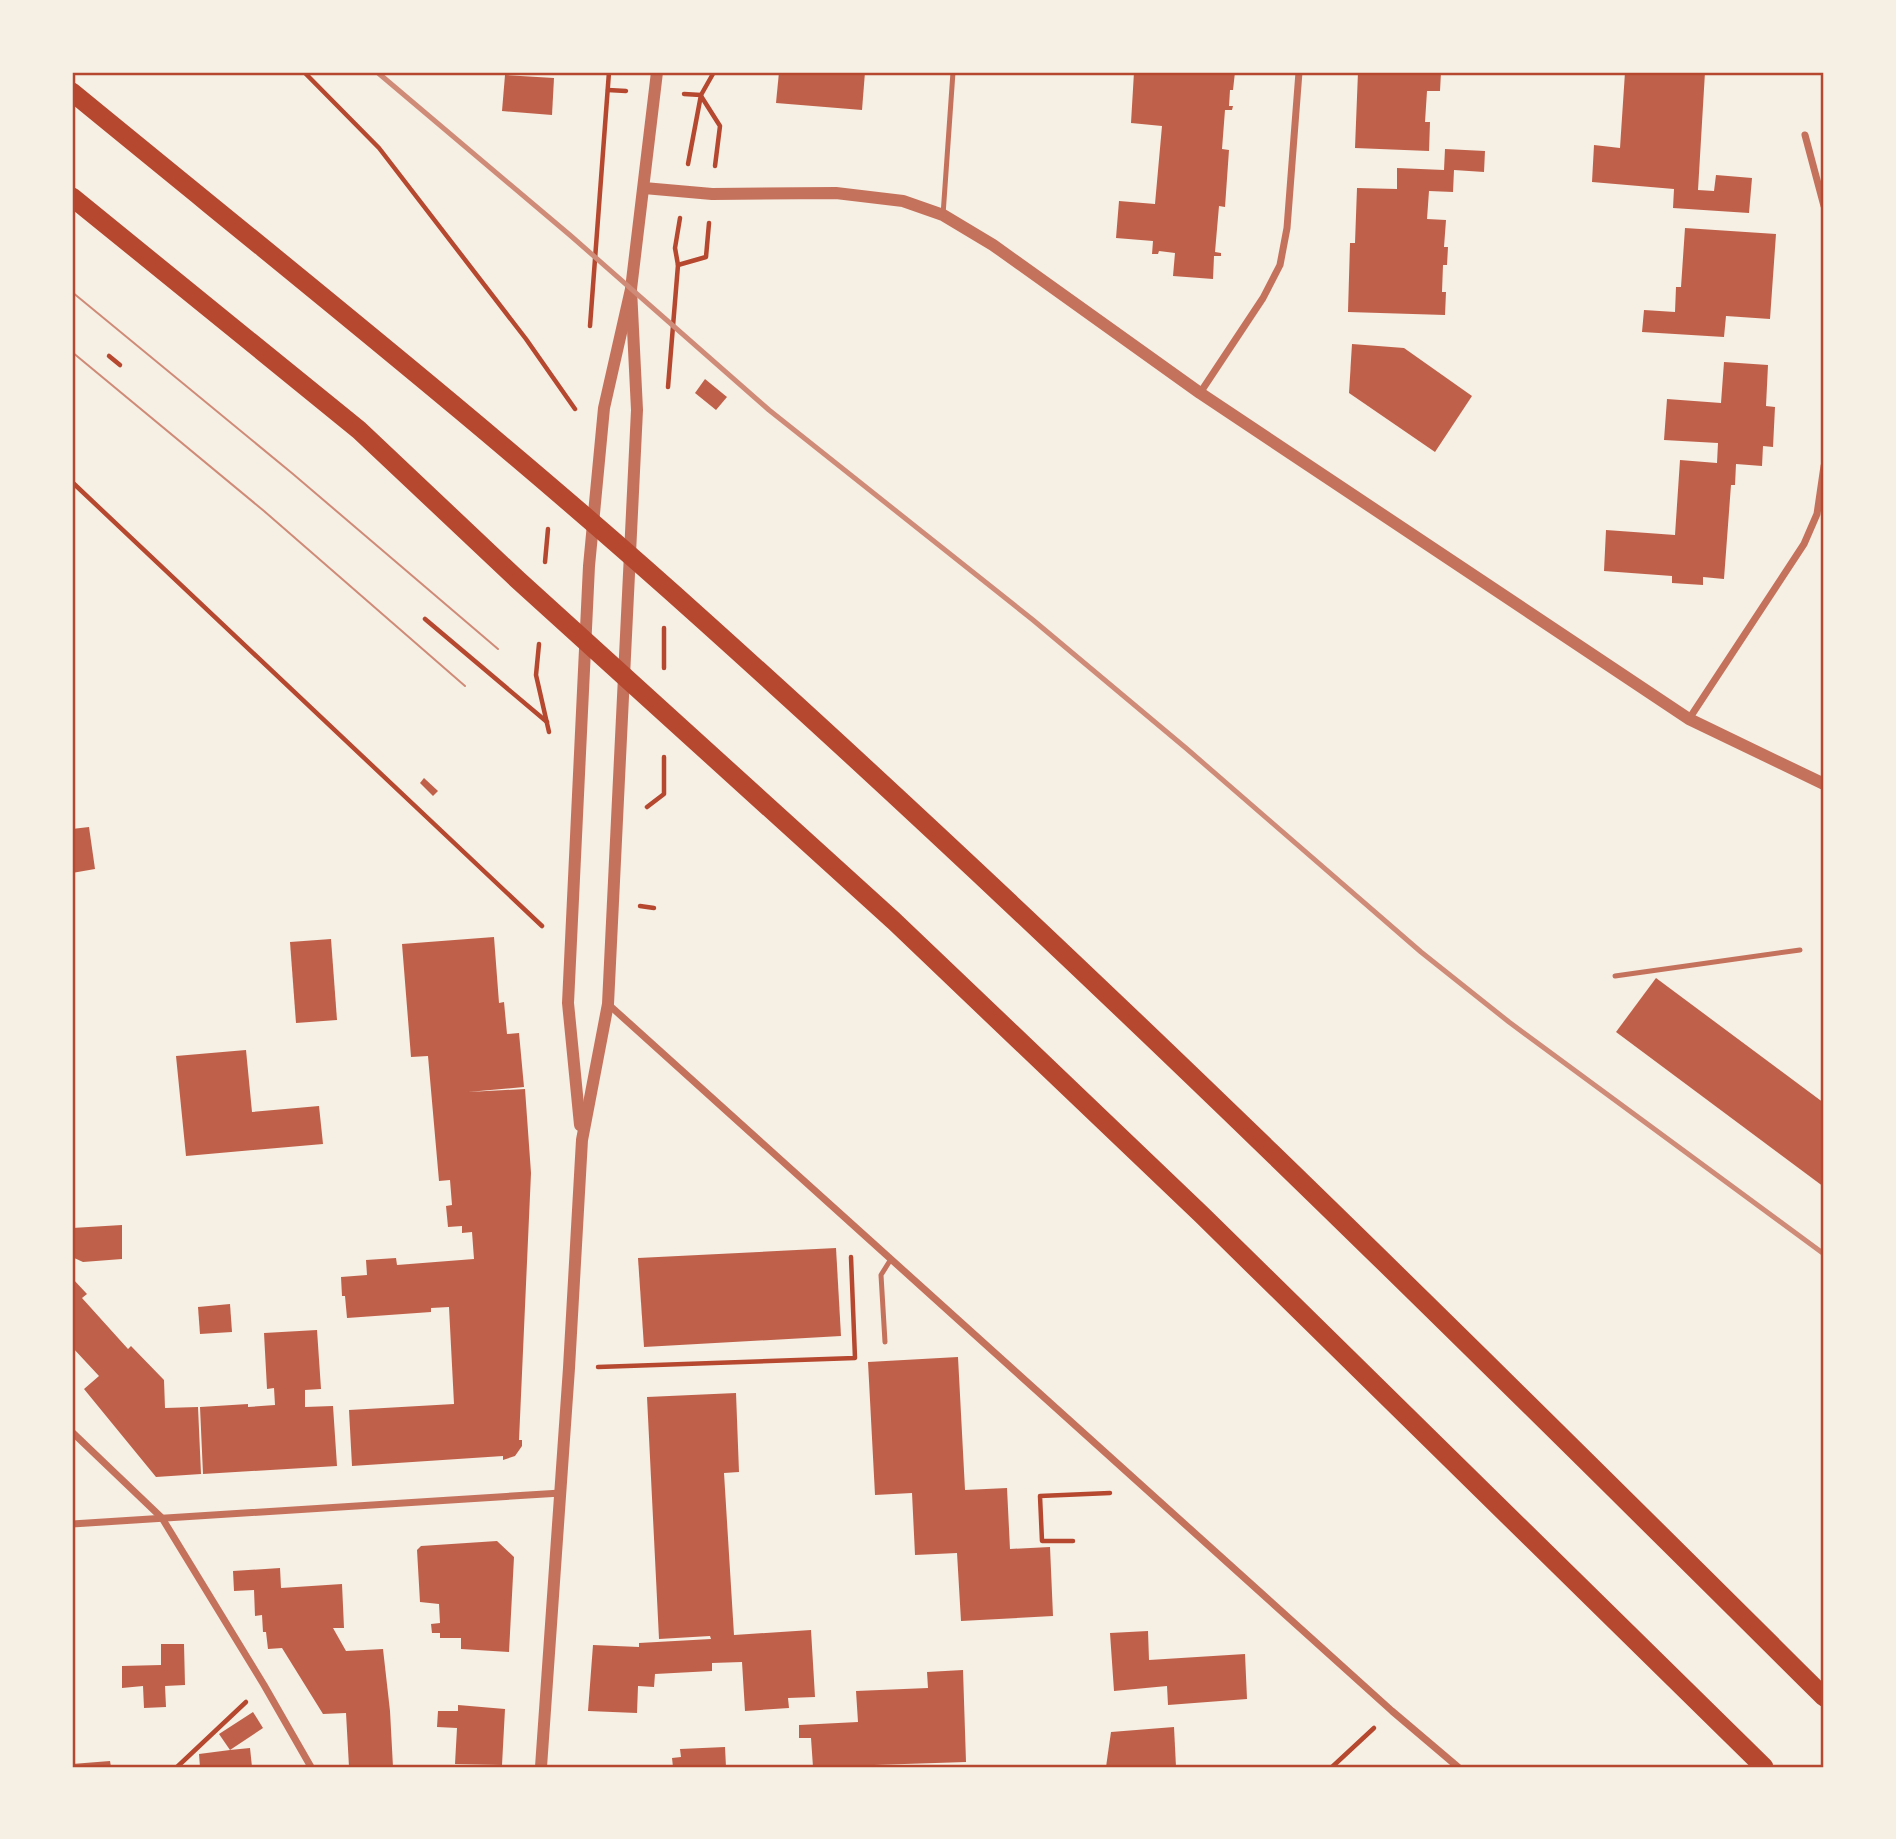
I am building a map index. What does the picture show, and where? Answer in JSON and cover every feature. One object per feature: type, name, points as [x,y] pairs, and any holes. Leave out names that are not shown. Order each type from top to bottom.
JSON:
[{"type":"highway","points":[[72,92],[529,468],[702,619],[942,839],[1264,1145],[1824,1697]]},
{"type":"highway","points":[[72,197],[359,430],[518,580],[894,921],[1192,1205],[1764,1767]]},
{"type":"street","points":[[582,1140],[568,1003],[589,566],[604,408],[631,289],[657,72]]},
{"type":"street","points":[[1200,393],[1263,298],[1280,265],[1287,228],[1299,72]]},
{"type":"street","points":[[1805,135],[1824,206]]},
{"type":"street","points":[[644,188],[712,194],[836,193],[903,201],[943,215],[993,245],[1200,393],[1689,719],[1824,785]]},
{"type":"street","points":[[541,1767],[582,1140],[608,1004],[637,410],[631,289]]},
{"type":"street","points":[[1689,719],[1804,544],[1817,514],[1824,466]]},
{"type":"street","points":[[608,1004],[1458,1767]]},
{"type":"street","points":[[72,1432],[162,1518],[312,1767]]},
{"type":"street","points":[[72,1524],[561,1493]]},
{"type":"lane","points":[[943,215],[953,72]]},
{"type":"lane","points":[[1615,976],[1800,950]]},
{"type":"lane","points":[[885,1342],[881,1275],[891,1259]]},
{"type":"path","points":[[304,72],[379,148],[526,339],[576,410],[578,400]]},
{"type":"path","points":[[589,340],[610,72]]},
{"type":"path","points":[[701,95],[714,72]]},
{"type":"path","points":[[666,398],[678,265],[706,257]]},
{"type":"path","points":[[108,356],[120,365]]},
{"type":"path","points":[[72,482],[548,931],[547,922]]},
{"type":"path","points":[[545,566],[548,524]]},
{"type":"path","points":[[425,619],[547,722]]},
{"type":"path","points":[[540,635],[536,675],[550,735]]},
{"type":"path","points":[[569,1368],[855,1358],[850,1251],[860,1231]]},
{"type":"path","points":[[1073,1541],[1042,1541],[1040,1496],[1149,1491]]},
{"type":"path","points":[[177,1767],[264,1685]]},
{"type":"path","points":[[1332,1767],[1392,1710]]},
{"type":"building","points":[[779,72],[865,72],[862,110],[776,103]]},
{"type":"building","points":[[1134,72],[1235,72],[1233,90],[1230,90],[1229,106],[1233,106],[1232,110],[1225,110],[1222,149],[1229,150],[1225,207],[1219,206],[1215,252],[1221,253],[1221,256],[1214,256],[1213,279],[1173,276],[1175,253],[1159,251],[1158,254],[1152,254],[1153,241],[1116,238],[1119,201],[1155,204],[1162,126],[1131,123]]},
{"type":"building","points":[[1358,72],[1441,72],[1440,91],[1427,91],[1425,122],[1430,122],[1429,151],[1355,148]]},
{"type":"building","points":[[1625,72],[1705,72],[1698,190],[1714,191],[1716,175],[1752,178],[1749,213],[1673,208],[1674,189],[1592,182],[1594,145],[1620,148]]},
{"type":"building","points":[[505,75],[554,78],[552,115],[502,111]]},
{"type":"building","points":[[1445,149],[1485,151],[1484,172],[1454,170],[1453,192],[1429,191],[1427,219],[1446,220],[1444,247],[1448,247],[1447,265],[1443,265],[1442,292],[1446,292],[1445,315],[1348,312],[1350,243],[1355,243],[1357,188],[1397,189],[1397,168],[1444,170]]},
{"type":"building","points":[[1685,228],[1776,234],[1770,319],[1726,316],[1724,337],[1642,332],[1644,310],[1675,312],[1676,287],[1681,287]]},
{"type":"building","points":[[1352,344],[1404,348],[1472,396],[1435,452],[1349,393]]},
{"type":"building","points":[[1724,362],[1768,365],[1766,406],[1775,407],[1773,447],[1763,446],[1762,466],[1736,464],[1735,485],[1731,485],[1724,579],[1703,577],[1703,585],[1672,583],[1672,576],[1604,571],[1606,530],[1675,535],[1680,460],[1717,463],[1718,443],[1664,440],[1667,399],[1721,403]]},
{"type":"building","points":[[705,379],[727,397],[716,410],[695,393]]},
{"type":"building","points":[[424,778],[438,791],[433,796],[420,783]]},
{"type":"building","points":[[89,827],[95,869],[72,873],[72,829]]},
{"type":"building","points":[[494,937],[499,1003],[504,1002],[507,1034],[519,1033],[524,1087],[468,1092],[525,1089],[531,1173],[519,1440],[522,1440],[522,1446],[515,1456],[503,1460],[503,1456],[352,1466],[349,1410],[454,1404],[449,1307],[431,1308],[431,1312],[347,1318],[341,1277],[367,1275],[366,1260],[396,1258],[397,1265],[474,1259],[472,1232],[462,1233],[462,1226],[448,1227],[446,1206],[452,1205],[450,1180],[439,1181],[428,1056],[411,1057],[402,944]]},
{"type":"building","points":[[331,939],[337,1020],[296,1023],[290,942]]},
{"type":"building","points":[[1656,978],[1824,1103],[1824,1187],[1616,1032]]},
{"type":"building","points":[[246,1050],[252,1112],[319,1106],[323,1144],[186,1156],[176,1056]]},
{"type":"building","points":[[122,1225],[122,1259],[83,1262],[72,1257],[72,1228]]},
{"type":"building","points":[[836,1248],[841,1336],[644,1347],[638,1258]]},
{"type":"building","points":[[72,1278],[87,1294],[82,1298],[128,1349],[131,1346],[164,1380],[165,1408],[198,1407],[201,1474],[156,1477],[84,1389],[99,1376],[72,1347]]},
{"type":"building","points":[[230,1304],[232,1332],[200,1334],[198,1307]]},
{"type":"building","points":[[317,1330],[321,1389],[305,1390],[305,1407],[333,1406],[337,1466],[203,1474],[200,1407],[275,1405],[274,1388],[267,1389],[264,1333]]},
{"type":"building","points":[[958,1357],[965,1490],[1007,1488],[1010,1549],[1050,1547],[1053,1616],[961,1621],[957,1553],[915,1555],[912,1493],[875,1495],[868,1362]]},
{"type":"building","points":[[736,1393],[739,1472],[724,1473],[734,1635],[811,1630],[815,1697],[788,1698],[789,1708],[745,1711],[742,1662],[712,1663],[712,1671],[655,1674],[654,1687],[638,1686],[637,1713],[588,1711],[593,1645],[639,1647],[639,1643],[711,1639],[710,1636],[659,1639],[647,1397]]},
{"type":"building","points":[[497,1541],[514,1557],[509,1652],[461,1649],[461,1638],[440,1638],[440,1633],[432,1633],[431,1624],[440,1623],[439,1604],[420,1602],[417,1550],[421,1546]]},
{"type":"building","points":[[280,1568],[281,1588],[342,1584],[344,1628],[333,1628],[346,1651],[383,1649],[393,1767],[349,1767],[346,1713],[323,1714],[282,1648],[268,1649],[262,1615],[255,1616],[254,1590],[234,1591],[233,1571]]},
{"type":"building","points":[[1148,1631],[1149,1660],[1245,1654],[1247,1699],[1168,1705],[1167,1686],[1114,1691],[1110,1633]]},
{"type":"building","points":[[161,1644],[184,1644],[185,1685],[165,1686],[166,1707],[144,1708],[143,1686],[122,1688],[122,1666],[161,1665]]},
{"type":"building","points":[[963,1670],[966,1762],[813,1767],[811,1738],[799,1738],[799,1725],[858,1722],[856,1691],[928,1688],[927,1672]]},
{"type":"building","points":[[458,1705],[505,1709],[502,1765],[455,1764],[457,1728],[437,1727],[438,1711],[458,1711]]},
{"type":"building","points":[[253,1712],[263,1728],[230,1750],[219,1734]]},
{"type":"building","points":[[1174,1727],[1176,1767],[1106,1767],[1111,1732]]},
{"type":"building","points":[[725,1747],[726,1767],[673,1767],[672,1758],[681,1757],[680,1749]]},
{"type":"building","points":[[250,1748],[252,1767],[200,1767],[199,1754]]},
{"type":"building","points":[[110,1761],[111,1767],[72,1767],[72,1764]]},
{"type":"tram line","points":[[72,292],[293,474],[498,649]]},
{"type":"tram line","points":[[72,352],[264,511],[465,686]]},
{"type":"railway","points":[[377,72],[571,236],[769,410],[1033,620],[1187,749],[1421,952],[1509,1022],[1824,1254]]}]
